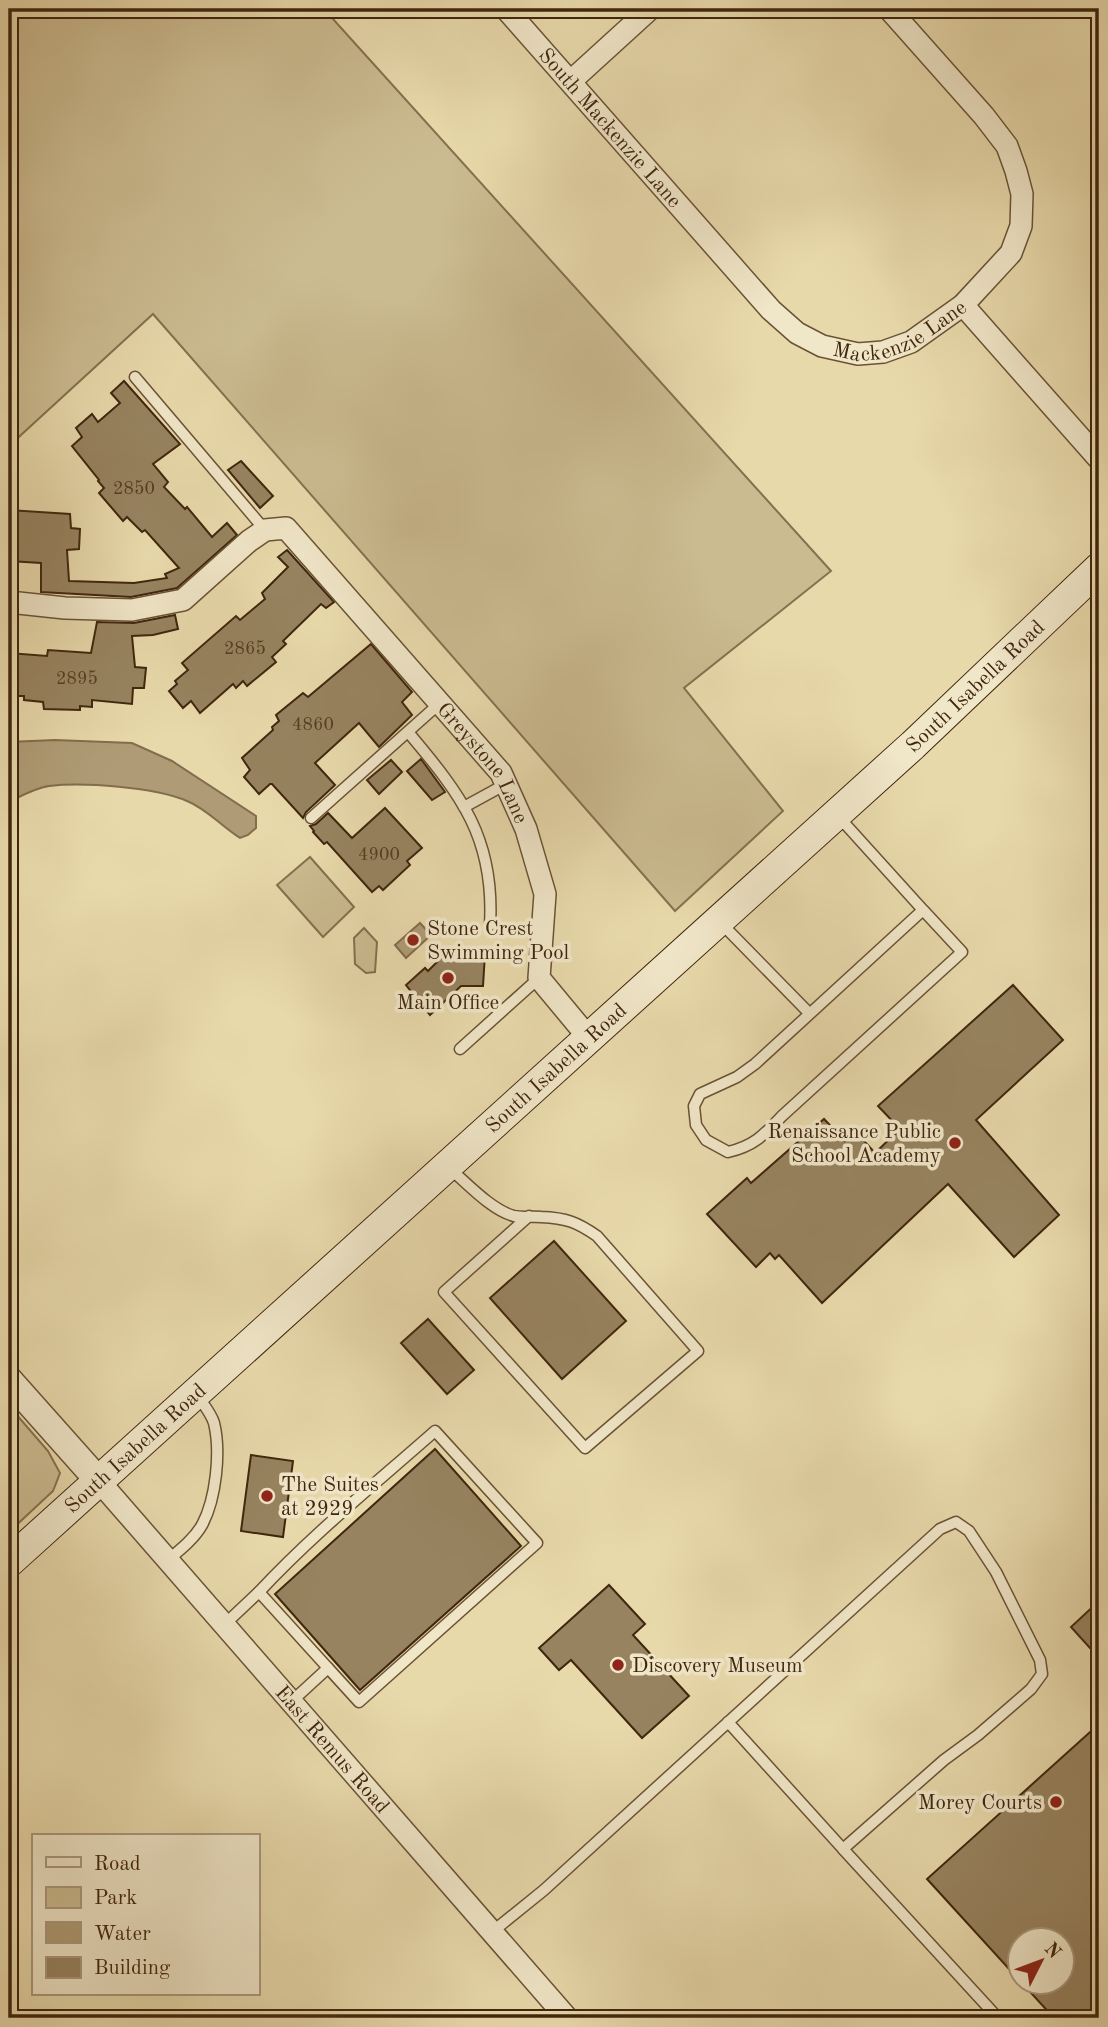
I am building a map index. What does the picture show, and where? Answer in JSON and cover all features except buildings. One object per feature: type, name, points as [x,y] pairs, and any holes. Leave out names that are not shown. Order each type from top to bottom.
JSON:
[{"type":"main road","name":"South Isabella Road","points":[[9,1562],[913,745],[1099,568]]},
{"type":"street","name":"South Mackenzie Lane","points":[[506,9],[686,213]]},
{"type":"street","points":[[571,81],[650,9]]},
{"type":"street","points":[[889,9],[984,116],[1007,146],[1022,194],[1021,226],[1011,253],[963,305]]},
{"type":"street","name":"Mackenzie Lane","points":[[686,213],[771,310],[797,333],[822,346],[858,354],[883,352],[911,342],[963,305],[1099,460]]},
{"type":"street","points":[[9,602],[65,608],[132,610],[183,600],[249,541],[275,529]]},
{"type":"street","name":"Greystone Lane","points":[[275,529],[440,703],[501,773],[526,830],[545,894],[539,978]]},
{"type":"street","points":[[539,978],[588,1037]]},
{"type":"street","points":[[9,1380],[98,1480]]},
{"type":"street","name":"East Remus Road","points":[[98,1480],[567,2018]]},
{"type":"lane","points":[[135,377],[275,529]]},
{"type":"lane","points":[[311,818],[440,703]]},
{"type":"lane","points":[[408,732],[460,797],[478,833],[488,867],[492,900],[490,925]]},
{"type":"lane","points":[[464,807],[506,784]]},
{"type":"lane","points":[[836,814],[962,952],[760,1138],[745,1148],[728,1152],[706,1140],[696,1125],[694,1106],[700,1094],[737,1077],[755,1064],[923,910]]},
{"type":"lane","points":[[718,920],[809,1013]]},
{"type":"lane","points":[[460,1049],[539,978]]},
{"type":"lane","points":[[446,1166],[499,1210],[516,1216],[529,1216],[566,1219],[580,1224],[597,1236],[698,1351],[585,1448],[444,1292],[529,1216]]},
{"type":"lane","points":[[168,1560],[190,1541],[211,1504],[218,1450],[213,1421],[195,1393]]},
{"type":"lane","points":[[224,1625],[275,1574],[435,1431],[537,1543],[359,1702],[259,1592]]},
{"type":"lane","points":[[492,1932],[544,1890],[940,1529],[956,1522],[969,1531],[996,1572],[1040,1660],[1042,1674],[1031,1689],[978,1735],[944,1760],[843,1849]]},
{"type":"lane","points":[[291,1702],[328,1668]]},
{"type":"lane","points":[[728,1722],[998,2018]]},
{"type":"green space","points":[[9,9],[324,9],[831,571],[684,688],[783,811],[675,911],[153,314],[9,446]]},
{"type":"green space","points":[[310,857],[354,907],[323,937],[277,885]]},
{"type":"green space","points":[[364,928],[377,942],[375,972],[366,973],[355,964],[354,938]]},
{"type":"green space","points":[[9,1406],[48,1451],[60,1473],[53,1491],[9,1532]]},
{"type":"water","points":[[55,740],[132,743],[172,761],[256,816],[256,828],[240,838],[201,808],[187,801],[157,792],[119,787],[49,786],[33,790],[9,802],[9,742]]},
{"type":"water","name":"Stone Crest Swimming Pool","points":[[420,923],[431,935],[406,958],[395,945]]},
{"type":"place","name":"Stone Crest Swimming Pool","points":[[413,940]]},
{"type":"place","name":"Main Office","points":[[448,978]]},
{"type":"place","name":"Renaissance Public School Academy","points":[[955,1143]]},
{"type":"place","name":"The Suites at 2929","points":[[267,1496]]},
{"type":"place","name":"Discovery Museum","points":[[618,1665]]},
{"type":"place","name":"Morey Courts","points":[[1056,1802]]}]
